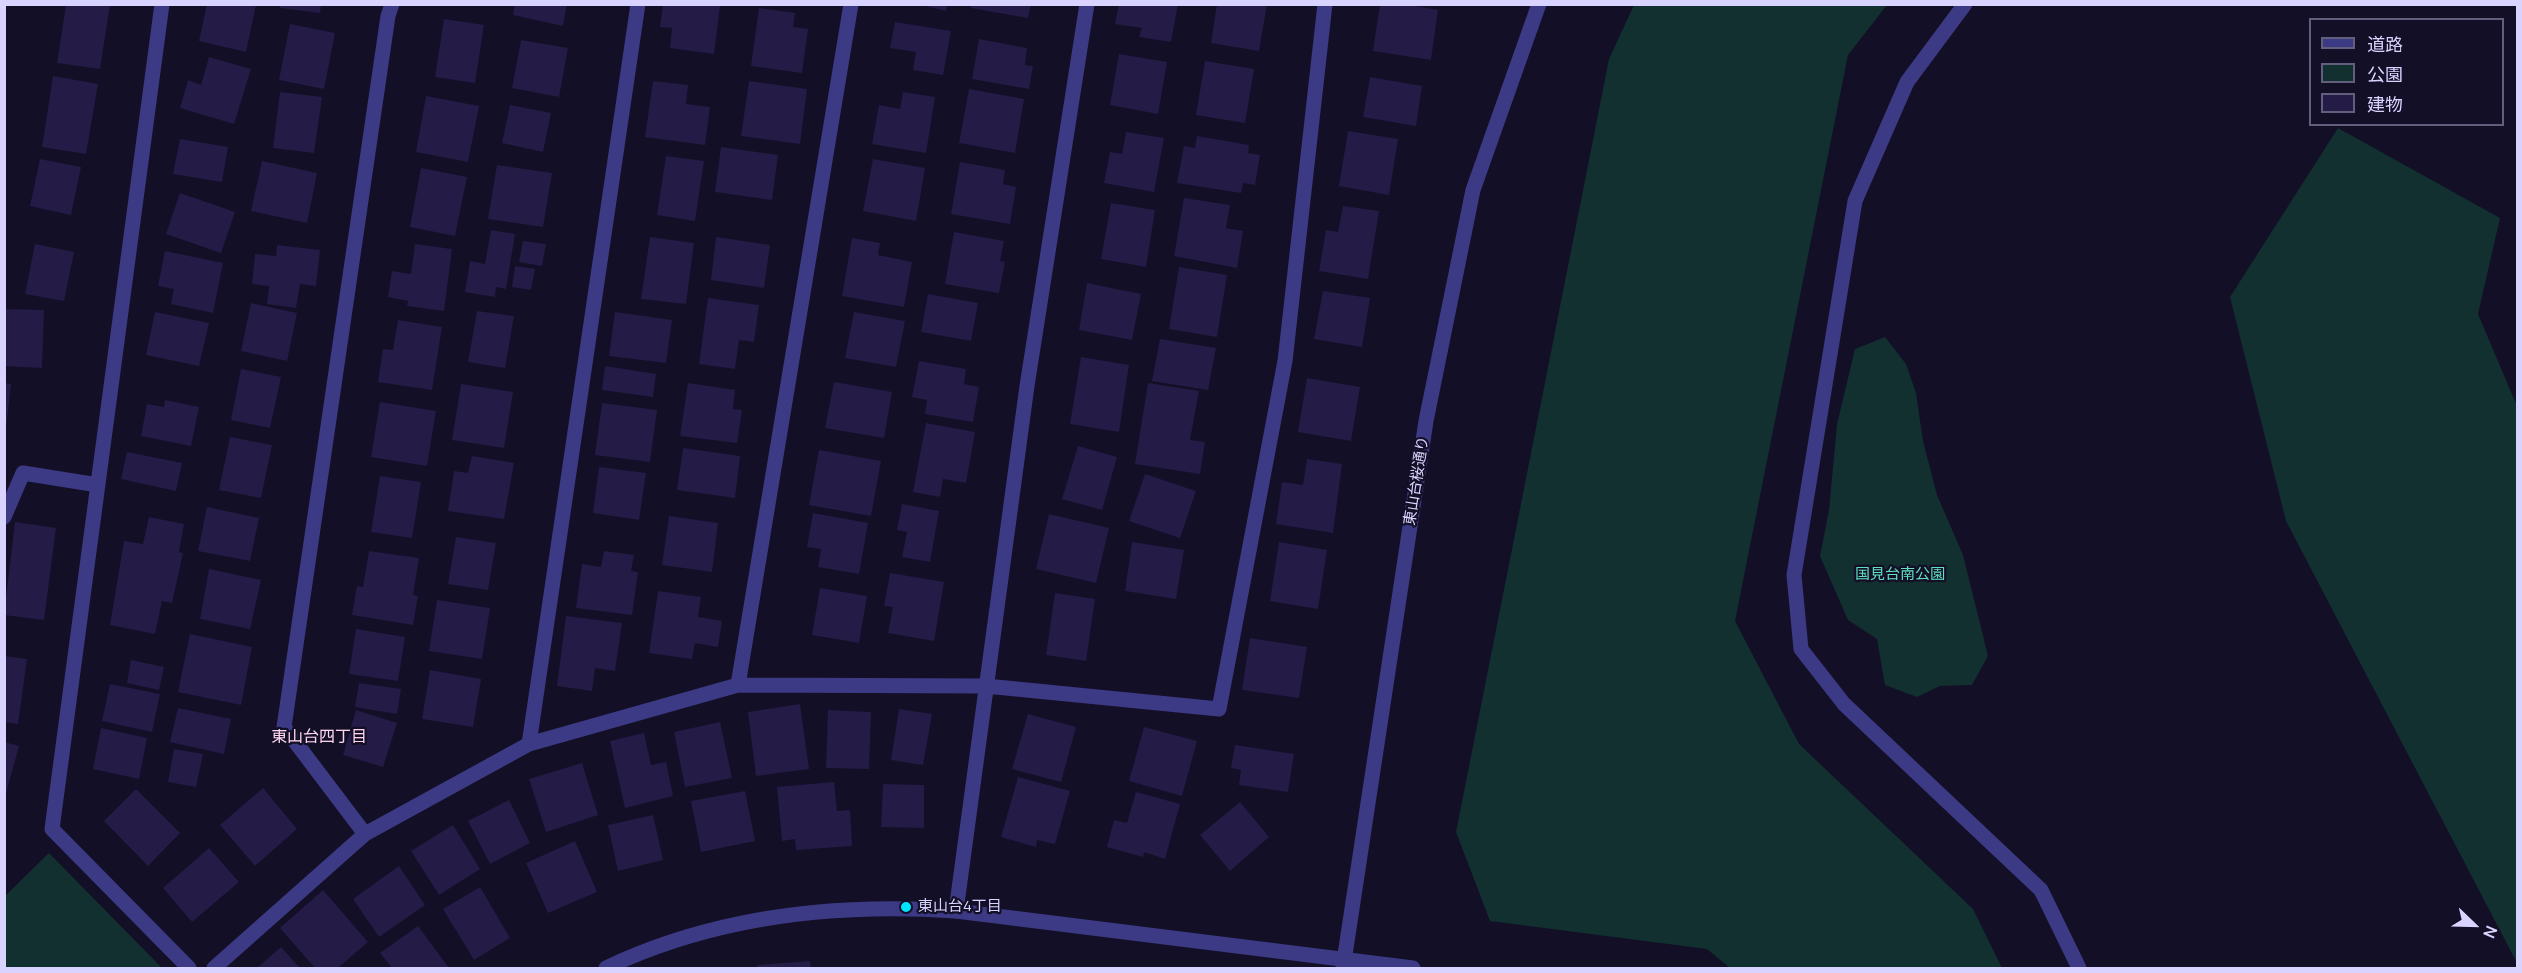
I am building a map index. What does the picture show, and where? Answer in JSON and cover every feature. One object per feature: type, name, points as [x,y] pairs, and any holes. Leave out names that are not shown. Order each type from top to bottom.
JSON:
[{"type":"street","points":[[162,4],[52,829],[189,969]]},
{"type":"street","points":[[365,834],[284,727],[388,16],[392,4]]},
{"type":"street","points":[[529,744],[638,4]]},
{"type":"street","points":[[738,685],[851,4]]},
{"type":"street","points":[[956,910],[1027,386],[1088,4]]},
{"type":"street","points":[[214,969],[365,834],[529,744],[738,685],[986,686],[1219,709],[1285,361],[1325,4]]},
{"type":"street","name":"東山台桜通り","points":[[1344,963],[1426,420],[1473,190],[1539,4]]},
{"type":"street","points":[[1965,4],[1907,81],[1855,201],[1794,575],[1801,649],[1844,704],[2041,890],[2079,969]]},
{"type":"street","points":[[4,518],[24,473],[98,484]]},
{"type":"street","points":[[606,969],[639,953],[731,924],[807,912],[906,907],[956,910],[1344,963],[1413,969]]},
{"type":"green space","points":[[1634,5],[1887,5],[1848,55],[1735,621],[1799,744],[1973,909],[2002,968],[1730,968],[1707,949],[1490,921],[1456,832],[1609,59]]},
{"type":"green space","points":[[2338,128],[2500,218],[2478,314],[2517,406],[2517,963],[2286,521],[2230,297]]},
{"type":"green space","name":"国見台南公園","points":[[1885,337],[1906,364],[1916,393],[1923,441],[1937,495],[1963,555],[1988,656],[1972,685],[1940,686],[1917,697],[1885,685],[1877,639],[1848,620],[1820,556],[1829,510],[1837,424],[1855,349]]},
{"type":"green space","points":[[49,853],[162,968],[5,968],[5,896]]},
{"type":"building","points":[[207,4],[256,5],[246,52],[199,41]]},
{"type":"building","points":[[280,4],[321,4],[320,13],[280,8]]},
{"type":"building","points":[[515,4],[567,4],[563,26],[513,15]]},
{"type":"building","points":[[663,4],[720,6],[714,54],[670,48],[672,28],[660,27]]},
{"type":"building","points":[[917,4],[947,4],[946,11]]},
{"type":"building","points":[[972,4],[1031,4],[1028,18],[971,8]]},
{"type":"building","points":[[1119,4],[1178,4],[1171,42],[1139,37],[1142,28],[1115,24]]},
{"type":"building","points":[[1217,4],[1267,4],[1259,51],[1211,43]]},
{"type":"building","points":[[1380,4],[1404,4],[1438,10],[1431,60],[1373,51]]},
{"type":"building","points":[[66,5],[110,5],[100,69],[57,63]]},
{"type":"building","points":[[759,8],[795,13],[793,27],[808,29],[802,73],[751,66]]},
{"type":"building","points":[[444,19],[484,25],[475,83],[435,77]]},
{"type":"building","points":[[895,22],[951,31],[943,75],[913,70],[916,52],[890,48]]},
{"type":"building","points":[[290,24],[335,33],[324,89],[279,80]]},
{"type":"building","points":[[979,39],[1027,48],[1025,65],[1033,66],[1029,89],[972,79]]},
{"type":"building","points":[[521,40],[568,48],[559,97],[512,88]]},
{"type":"building","points":[[1119,54],[1167,62],[1158,114],[1110,105]]},
{"type":"building","points":[[209,57],[251,69],[234,124],[180,108],[188,80],[201,85]]},
{"type":"building","points":[[1205,61],[1254,69],[1245,123],[1196,115]]},
{"type":"building","points":[[53,76],[98,84],[86,154],[42,147]]},
{"type":"building","points":[[1370,77],[1422,86],[1416,126],[1363,117]]},
{"type":"building","points":[[653,81],[688,85],[686,104],[710,107],[705,145],[645,137]]},
{"type":"building","points":[[749,81],[807,89],[800,144],[741,136]]},
{"type":"building","points":[[969,89],[1024,99],[1015,153],[959,143]]},
{"type":"building","points":[[280,92],[322,97],[314,153],[273,148]]},
{"type":"building","points":[[903,92],[935,97],[926,153],[872,144],[879,105],[900,109]]},
{"type":"building","points":[[426,96],[479,106],[468,162],[416,152]]},
{"type":"building","points":[[510,105],[551,113],[543,152],[502,143]]},
{"type":"building","points":[[1348,131],[1398,139],[1389,195],[1339,186]]},
{"type":"building","points":[[1126,132],[1164,138],[1154,192],[1104,183],[1110,152],[1122,154]]},
{"type":"building","points":[[1197,136],[1249,145],[1248,153],[1260,155],[1255,185],[1243,183],[1241,193],[1177,183],[1184,146],[1195,148]]},
{"type":"building","points":[[180,139],[228,147],[222,182],[173,174]]},
{"type":"building","points":[[721,147],[778,155],[772,200],[715,192]]},
{"type":"building","points":[[666,156],[704,161],[695,221],[657,215]]},
{"type":"building","points":[[40,159],[81,167],[71,215],[30,206]]},
{"type":"building","points":[[873,159],[925,168],[916,221],[863,211]]},
{"type":"building","points":[[262,161],[317,173],[307,223],[251,211]]},
{"type":"building","points":[[960,162],[1005,170],[1003,184],[1016,187],[1010,224],[951,214]]},
{"type":"building","points":[[497,165],[552,173],[543,227],[488,219]]},
{"type":"building","points":[[421,168],[467,177],[455,236],[410,227]]},
{"type":"building","points":[[180,193],[235,212],[221,253],[166,234]]},
{"type":"building","points":[[1184,198],[1230,205],[1226,228],[1243,231],[1237,268],[1174,256]]},
{"type":"building","points":[[1111,203],[1155,210],[1146,267],[1101,259]]},
{"type":"building","points":[[1343,206],[1379,211],[1368,279],[1319,271],[1326,230],[1338,232]]},
{"type":"building","points":[[491,230],[515,234],[506,289],[496,287],[495,297],[465,292],[470,261],[485,264]]},
{"type":"building","points":[[954,232],[1004,241],[1000,261],[1005,262],[999,293],[945,284]]},
{"type":"building","points":[[650,237],[694,243],[686,304],[641,299]]},
{"type":"building","points":[[716,237],[770,245],[764,288],[711,280]]},
{"type":"building","points":[[852,238],[880,243],[878,255],[912,262],[904,307],[842,296]]},
{"type":"building","points":[[523,241],[546,244],[542,266],[519,262]]},
{"type":"building","points":[[35,244],[74,252],[64,301],[25,294]]},
{"type":"building","points":[[415,244],[452,249],[444,311],[407,306],[408,301],[388,297],[392,271],[411,274]]},
{"type":"building","points":[[277,245],[320,250],[316,286],[300,284],[296,308],[267,304],[269,286],[252,284],[255,254],[276,256]]},
{"type":"building","points":[[165,251],[223,263],[213,313],[171,304],[174,289],[158,286]]},
{"type":"building","points":[[515,266],[535,269],[531,290],[512,287]]},
{"type":"building","points":[[1179,267],[1227,275],[1217,337],[1169,329]]},
{"type":"building","points":[[1087,283],[1141,294],[1132,340],[1079,330]]},
{"type":"building","points":[[1323,291],[1370,298],[1362,347],[1314,339]]},
{"type":"building","points":[[928,294],[978,303],[971,341],[921,332]]},
{"type":"building","points":[[708,298],[759,305],[754,342],[739,340],[735,369],[699,364]]},
{"type":"building","points":[[251,303],[297,313],[287,361],[241,351]]},
{"type":"building","points":[[4,309],[44,310],[42,368],[4,366]]},
{"type":"building","points":[[477,311],[514,316],[505,368],[468,362]]},
{"type":"building","points":[[155,312],[209,323],[199,366],[146,355]]},
{"type":"building","points":[[615,312],[672,320],[666,363],[609,356]]},
{"type":"building","points":[[854,312],[905,321],[896,367],[845,358]]},
{"type":"building","points":[[398,320],[442,327],[432,390],[378,382],[383,349],[393,350]]},
{"type":"building","points":[[1160,339],[1216,348],[1208,390],[1152,381]]},
{"type":"building","points":[[1081,357],[1129,365],[1119,432],[1070,424]]},
{"type":"building","points":[[919,361],[966,369],[964,384],[979,387],[973,422],[925,414],[927,400],[912,397]]},
{"type":"building","points":[[605,366],[656,374],[653,397],[602,390]]},
{"type":"building","points":[[241,369],[281,377],[270,428],[231,420]]},
{"type":"building","points":[[1307,378],[1360,387],[1351,441],[1298,432]]},
{"type":"building","points":[[834,382],[892,392],[884,438],[825,428]]},
{"type":"building","points":[[4,383],[11,384],[6,428],[4,428]]},
{"type":"building","points":[[688,383],[735,390],[733,409],[742,410],[737,443],[680,436]]},
{"type":"building","points":[[1148,383],[1199,391],[1190,440],[1205,442],[1200,474],[1135,464]]},
{"type":"building","points":[[461,384],[513,392],[504,448],[452,440]]},
{"type":"building","points":[[165,400],[199,407],[191,446],[141,436],[147,404],[164,407]]},
{"type":"building","points":[[380,402],[436,411],[427,466],[371,457]]},
{"type":"building","points":[[602,403],[657,410],[650,462],[595,455]]},
{"type":"building","points":[[926,423],[975,432],[966,483],[943,479],[940,497],[913,492]]},
{"type":"building","points":[[230,437],[272,445],[261,498],[219,490]]},
{"type":"building","points":[[1078,446],[1117,457],[1102,510],[1062,499]]},
{"type":"building","points":[[683,448],[740,456],[735,498],[677,490]]},
{"type":"building","points":[[819,450],[881,461],[871,516],[809,505]]},
{"type":"building","points":[[127,452],[182,463],[176,491],[121,479]]},
{"type":"building","points":[[472,456],[514,463],[504,519],[448,511],[454,471],[468,473]]},
{"type":"building","points":[[1307,459],[1342,464],[1333,533],[1276,524],[1282,482],[1303,485]]},
{"type":"building","points":[[599,467],[646,473],[639,520],[593,513]]},
{"type":"building","points":[[1145,474],[1196,491],[1180,538],[1129,521]]},
{"type":"building","points":[[380,476],[421,482],[412,538],[371,532]]},
{"type":"building","points":[[902,504],[939,511],[930,562],[902,557],[907,532],[897,530]]},
{"type":"building","points":[[207,507],[259,518],[250,561],[198,551]]},
{"type":"building","points":[[813,513],[868,523],[859,574],[818,567],[821,549],[807,547]]},
{"type":"building","points":[[1049,514],[1109,528],[1096,583],[1036,569]]},
{"type":"building","points":[[669,516],[718,523],[712,572],[662,565]]},
{"type":"building","points":[[149,517],[184,524],[179,552],[183,553],[172,603],[162,601],[155,634],[110,625],[124,541],[143,544]]},
{"type":"building","points":[[15,522],[56,528],[44,620],[4,615]]},
{"type":"building","points":[[456,537],[496,543],[488,590],[448,584]]},
{"type":"building","points":[[1132,542],[1184,550],[1176,599],[1125,591]]},
{"type":"building","points":[[1279,542],[1327,550],[1318,609],[1270,601]]},
{"type":"building","points":[[369,551],[419,558],[413,595],[418,596],[413,625],[352,615],[357,586],[363,587]]},
{"type":"building","points":[[604,551],[634,555],[631,571],[638,572],[632,615],[576,608],[582,564],[601,567]]},
{"type":"building","points":[[209,569],[261,580],[250,629],[200,619]]},
{"type":"building","points":[[890,573],[944,582],[934,641],[888,633],[893,607],[884,606]]},
{"type":"building","points":[[820,588],[867,596],[859,643],[812,635]]},
{"type":"building","points":[[658,591],[701,597],[698,617],[722,621],[718,647],[695,643],[692,659],[649,653]]},
{"type":"building","points":[[1055,593],[1095,599],[1086,661],[1046,655]]},
{"type":"building","points":[[437,600],[490,608],[482,659],[429,651]]},
{"type":"building","points":[[566,616],[622,623],[615,671],[595,668],[592,691],[557,686]]},
{"type":"building","points":[[356,629],[405,637],[398,681],[349,674]]},
{"type":"building","points":[[190,634],[252,647],[241,705],[178,692]]},
{"type":"building","points":[[1250,638],[1307,647],[1299,698],[1242,690]]},
{"type":"building","points":[[4,656],[27,659],[18,724],[4,722]]},
{"type":"building","points":[[131,660],[164,667],[159,690],[127,683]]},
{"type":"building","points":[[430,670],[481,679],[473,727],[422,719]]},
{"type":"building","points":[[359,683],[401,689],[397,714],[355,707]]},
{"type":"building","points":[[110,684],[160,694],[152,732],[102,721]]},
{"type":"building","points":[[800,704],[809,769],[756,776],[748,712]]},
{"type":"building","points":[[178,708],[231,719],[224,754],[170,742]]},
{"type":"building","points":[[899,709],[932,714],[923,765],[891,760]]},
{"type":"building","points":[[356,710],[397,723],[383,767],[343,755]]},
{"type":"building","points":[[828,710],[871,712],[869,769],[826,768]]},
{"type":"building","points":[[1028,714],[1076,727],[1061,782],[1012,769]]},
{"type":"building","points":[[720,722],[732,778],[685,787],[674,732]]},
{"type":"building","points":[[1144,727],[1197,741],[1182,796],[1129,781]]},
{"type":"building","points":[[101,728],[147,738],[139,779],[93,769]]},
{"type":"building","points":[[644,733],[651,765],[666,762],[673,796],[625,808],[610,741]]},
{"type":"building","points":[[4,742],[19,746],[5,797],[4,797]]},
{"type":"building","points":[[1235,745],[1294,754],[1288,792],[1239,785],[1241,770],[1231,768]]},
{"type":"building","points":[[174,749],[203,754],[196,787],[168,782]]},
{"type":"building","points":[[582,763],[598,815],[546,832],[529,779]]},
{"type":"building","points":[[1018,777],[1070,791],[1055,844],[1037,840],[1036,847],[1001,837]]},
{"type":"building","points":[[834,782],[837,811],[850,810],[852,846],[796,850],[795,839],[782,841],[777,787]]},
{"type":"building","points":[[883,784],[924,785],[924,828],[881,827]]},
{"type":"building","points":[[263,788],[297,829],[255,866],[220,825]]},
{"type":"building","points":[[136,789],[180,833],[148,866],[104,821]]},
{"type":"building","points":[[745,791],[755,841],[701,852],[691,801]]},
{"type":"building","points":[[1136,792],[1180,804],[1165,859],[1144,852],[1143,857],[1107,847],[1114,820],[1127,823]]},
{"type":"building","points":[[509,800],[530,843],[490,864],[468,821]]},
{"type":"building","points":[[1240,802],[1269,837],[1230,871],[1200,835]]},
{"type":"building","points":[[653,815],[663,860],[618,871],[608,825]]},
{"type":"building","points":[[453,825],[480,869],[439,895],[411,851]]},
{"type":"building","points":[[575,841],[597,892],[548,913],[526,863]]},
{"type":"building","points":[[209,848],[239,882],[192,922],[163,888]]},
{"type":"building","points":[[399,866],[425,905],[379,937],[353,899]]},
{"type":"building","points":[[480,887],[510,938],[474,960],[443,909]]},
{"type":"building","points":[[323,890],[368,942],[338,968],[315,968],[280,928]]},
{"type":"building","points":[[418,926],[449,968],[392,968],[380,953]]},
{"type":"building","points":[[281,947],[300,968],[257,968]]},
{"type":"building","points":[[810,961],[811,968],[757,968],[757,965]]},
{"type":"place","name":"東山台4丁目","points":[[906,907]]},
{"type":"district","name":"東山台四丁目","points":[[319,738]]}]
